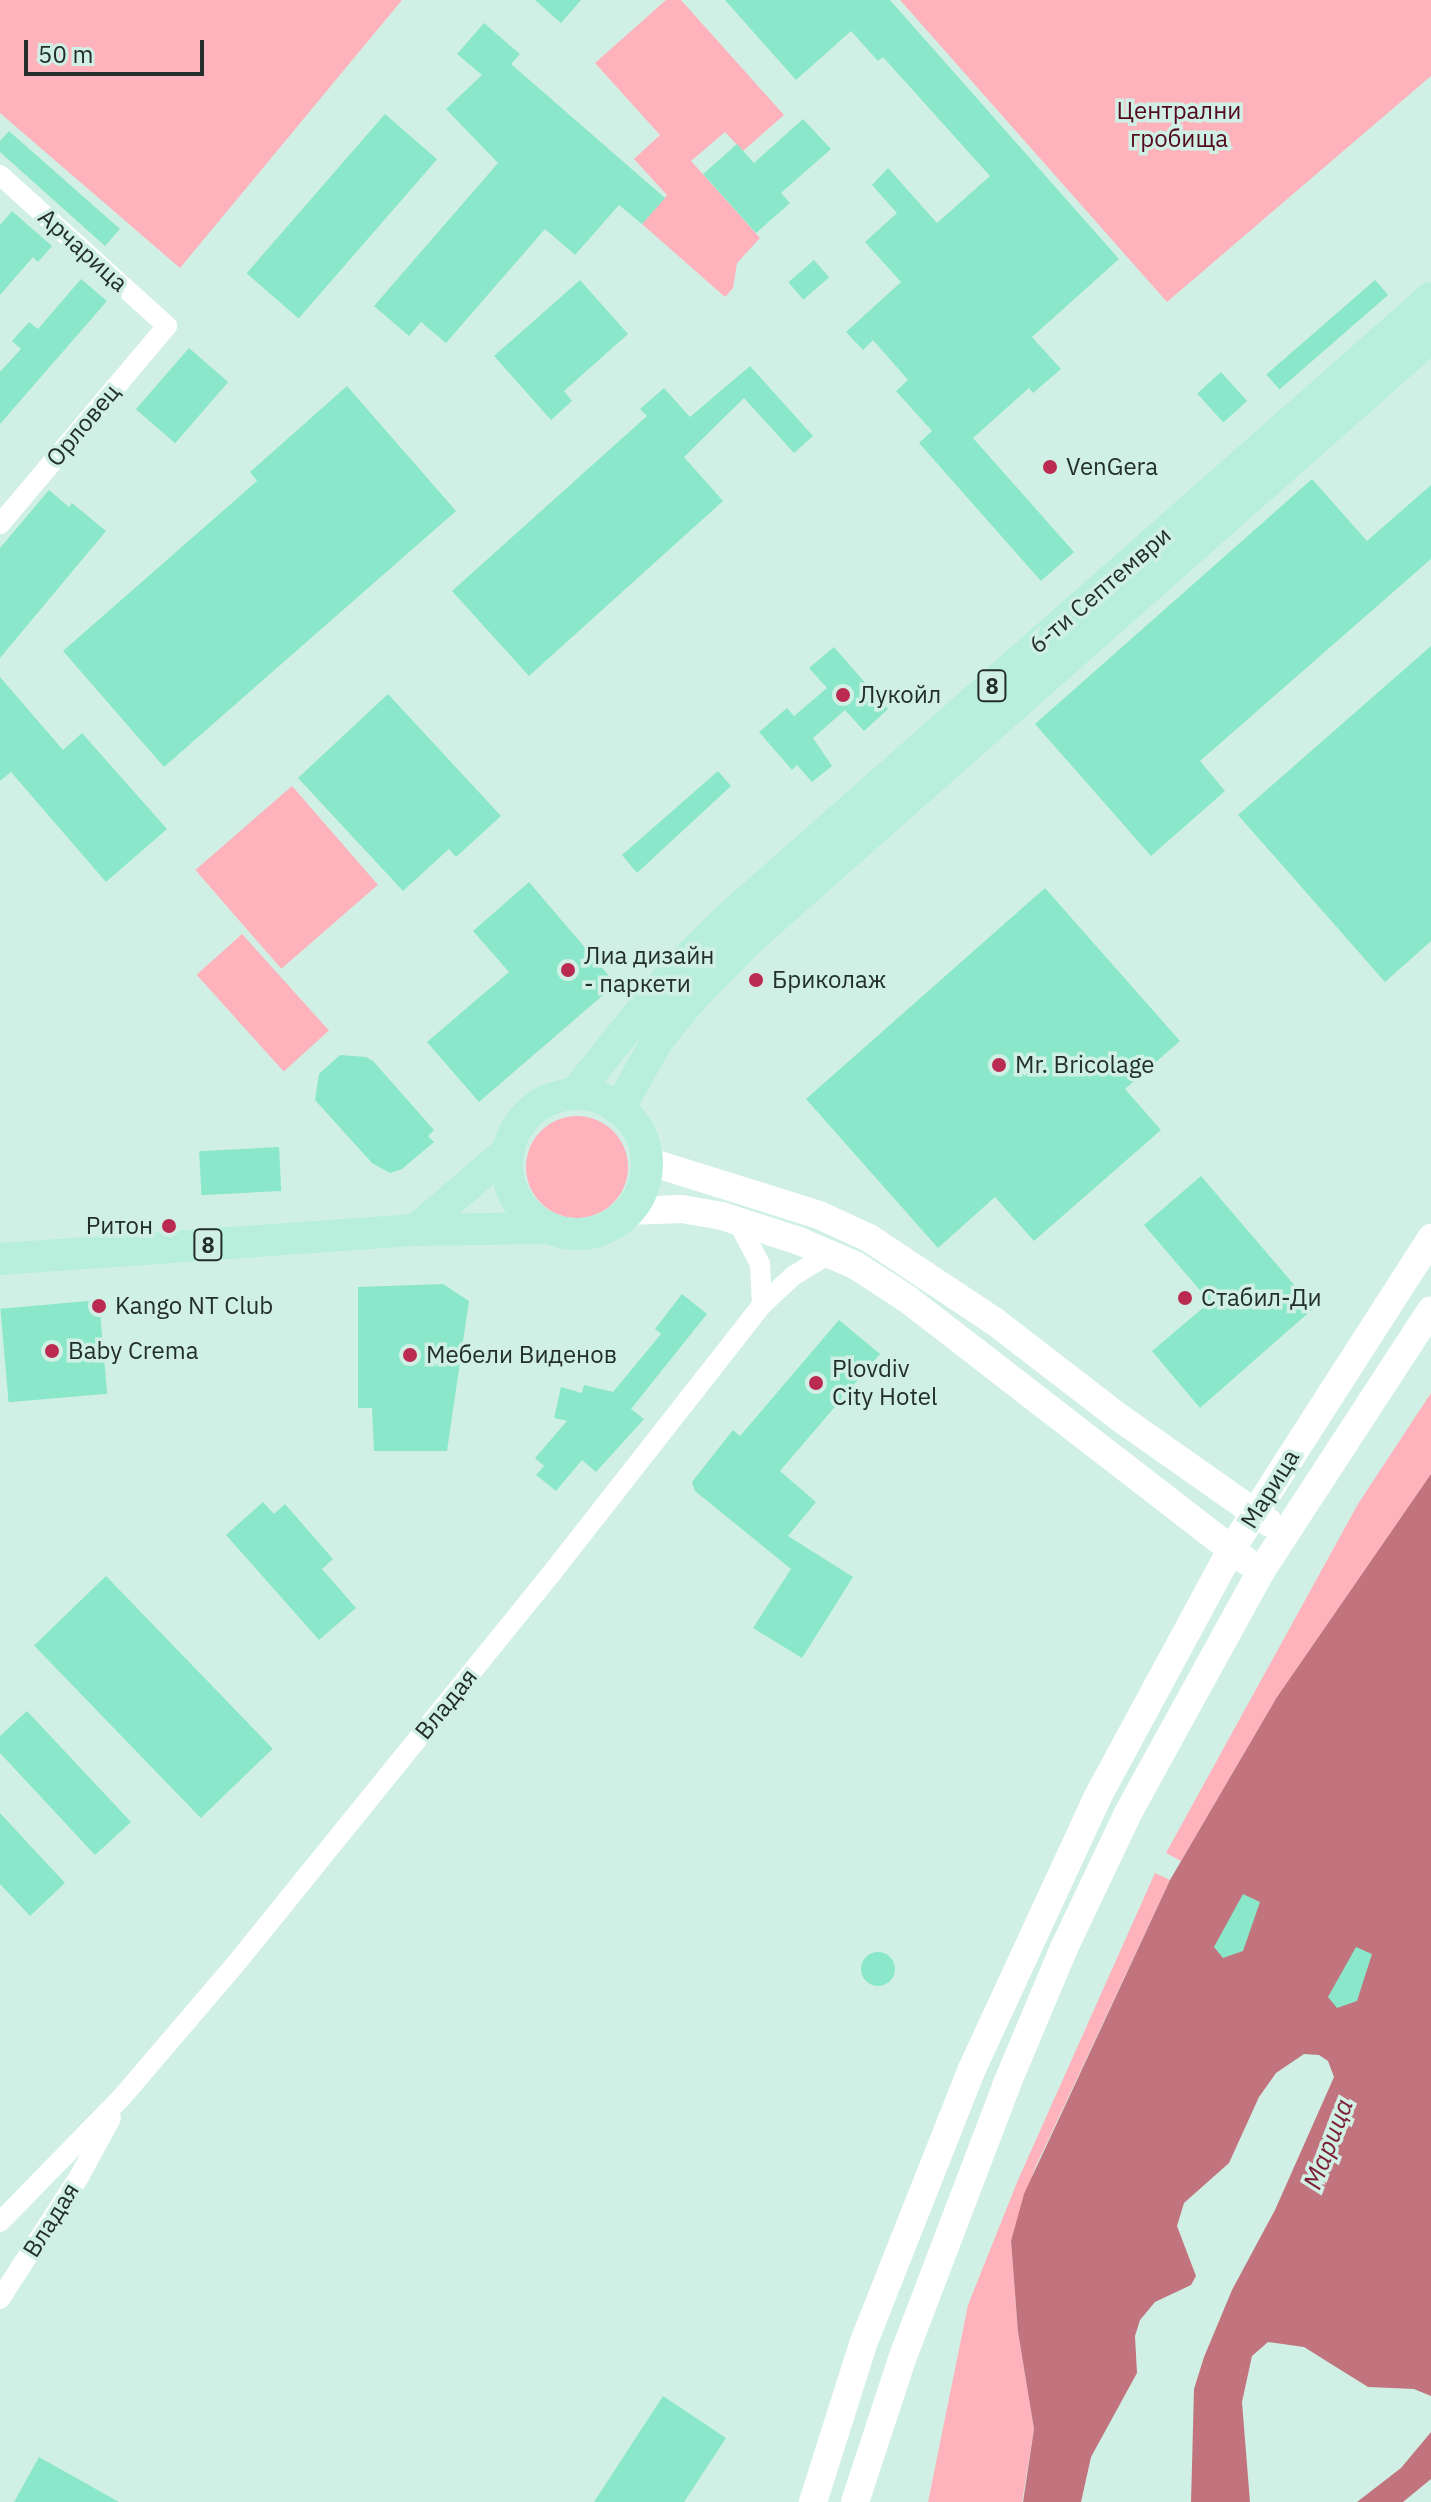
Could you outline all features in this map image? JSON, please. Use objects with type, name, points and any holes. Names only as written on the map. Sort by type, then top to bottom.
[{"type":"main road","name":"6-ти Септември","points":[[574,1094],[670,976],[726,920],[1431,298]]},
{"type":"main road","name":"6-ти Септември","points":[[619,1109],[657,1041],[692,998],[751,938],[1431,337]]},
{"type":"main road","points":[[549,1228],[535,1220],[515,1197],[507,1167],[508,1151],[513,1136],[531,1111],[559,1097],[574,1094],[598,1098],[619,1109],[639,1131],[647,1161],[642,1188],[628,1211]]},
{"type":"main road","points":[[416,1230],[508,1151]]},
{"type":"main road","name":"8","points":[[0,1259],[416,1230],[549,1228],[563,1232],[591,1232],[605,1228],[628,1211]]},
{"type":"street","name":"Арчарица","points":[[0,175],[167,326]]},
{"type":"street","name":"Орловец","points":[[0,524],[167,326]]},
{"type":"street","points":[[647,1161],[819,1215],[869,1238],[994,1321],[1120,1418],[1285,1535]]},
{"type":"street","points":[[628,1211],[682,1209],[738,1222],[855,1265],[906,1298],[1261,1571]]},
{"type":"street","points":[[738,1222],[760,1264],[762,1305]]},
{"type":"street","name":"Марица","points":[[813,2502],[863,2344],[1001,2003],[1097,1798],[1231,1550],[1431,1238]]},
{"type":"street","name":"Владая","points":[[0,2222],[122,2097],[234,1966],[551,1574],[762,1305],[793,1276],[829,1254]]},
{"type":"street","name":"Марица","points":[[855,2502],[902,2359],[1006,2086],[1064,1948],[1128,1813],[1261,1571],[1431,1310]]},
{"type":"street","name":"Владая","points":[[0,2299],[79,2177],[122,2097]]},
{"type":"green space","points":[[0,0],[402,0],[180,268],[0,113]]},
{"type":"green space","points":[[666,0],[681,0],[784,115],[743,151],[725,132],[691,161],[760,238],[737,263],[733,288],[725,297],[642,224],[667,195],[634,159],[660,135],[595,63]]},
{"type":"green space","name":"Централни гробища","points":[[900,0],[1431,0],[1431,76],[1167,302]]},
{"type":"green space","points":[[292,786],[378,885],[281,969],[195,870]]},
{"type":"green space","points":[[242,934],[329,1031],[284,1071],[197,975]]},
{"type":"green space","points":[[577,1116],[596,1120],[613,1131],[624,1148],[628,1167],[624,1186],[613,1203],[596,1214],[577,1218],[558,1214],[541,1203],[530,1186],[526,1167],[530,1148],[541,1131],[558,1120]]},
{"type":"green space","points":[[1431,1393],[1431,1474],[1277,1697],[1181,1861],[1166,1853],[1358,1504]]},
{"type":"green space","points":[[1155,1873],[1170,1880],[1035,2168],[1011,2241],[1018,2332],[1034,2429],[1022,2502],[928,2502],[968,2305],[1018,2180]]},
{"type":"water","points":[[1431,1474],[1431,2396],[1414,2389],[1368,2387],[1304,2347],[1268,2342],[1252,2356],[1242,2402],[1250,2502],[1191,2502],[1194,2389],[1204,2357],[1232,2290],[1275,2210],[1334,2077],[1328,2061],[1319,2055],[1304,2054],[1276,2073],[1259,2097],[1229,2163],[1184,2203],[1177,2226],[1196,2276],[1191,2285],[1155,2302],[1140,2320],[1135,2336],[1137,2373],[1091,2457],[1081,2502],[1023,2502],[1034,2429],[1018,2332],[1011,2241],[1024,2194],[1170,1880],[1277,1697]]},
{"type":"water","points":[[1431,2432],[1431,2479],[1403,2502],[1357,2502],[1401,2468]]},
{"type":"building","points":[[535,0],[581,0],[561,23]]},
{"type":"building","points":[[725,0],[890,0],[1119,259],[1032,337],[1061,369],[1033,393],[1029,388],[973,438],[1074,552],[1041,581],[919,443],[932,431],[896,391],[908,380],[873,340],[863,350],[846,332],[901,282],[865,242],[897,213],[872,185],[888,168],[937,223],[990,176],[883,57],[878,61],[851,31],[796,80]]},
{"type":"building","points":[[484,23],[520,54],[511,64],[665,198],[642,224],[619,205],[575,255],[545,229],[446,343],[421,322],[409,336],[374,306],[498,163],[446,109],[482,75],[457,54]]},
{"type":"building","points":[[385,114],[437,159],[299,319],[247,273]]},
{"type":"building","points":[[803,119],[831,149],[781,193],[790,203],[756,233],[703,174],[737,144],[754,163]]},
{"type":"building","points":[[9,131],[120,229],[105,246],[0,152],[0,141]]},
{"type":"building","points":[[12,211],[52,246],[38,262],[33,257],[0,295],[0,225]]},
{"type":"building","points":[[814,260],[829,277],[803,300],[788,282]]},
{"type":"building","points":[[81,279],[107,301],[0,424],[0,372],[21,349],[12,341],[29,322],[38,329]]},
{"type":"building","points":[[580,280],[628,334],[564,391],[572,401],[551,420],[494,356]]},
{"type":"building","points":[[1375,280],[1388,295],[1279,390],[1266,374]]},
{"type":"building","points":[[189,348],[228,382],[175,443],[136,409]]},
{"type":"building","points":[[750,366],[813,436],[794,453],[744,398],[684,457],[723,501],[529,676],[452,591],[647,416],[640,409],[664,388],[690,417]]},
{"type":"building","points":[[1221,372],[1247,401],[1223,422],[1197,393]]},
{"type":"building","points":[[347,386],[456,511],[164,767],[63,651],[257,481],[250,472]]},
{"type":"building","points":[[1312,479],[1367,541],[1431,485],[1431,559],[1200,761],[1225,791],[1151,856],[1035,724]]},
{"type":"building","points":[[49,490],[69,507],[72,503],[106,531],[0,658],[0,548]]},
{"type":"building","points":[[1431,646],[1431,941],[1385,982],[1238,815]]},
{"type":"building","points":[[834,647],[888,709],[864,731],[845,710],[813,738],[832,766],[812,782],[797,765],[792,770],[759,732],[787,708],[794,716],[827,688],[809,668]]},
{"type":"building","points":[[0,677],[63,750],[82,733],[167,829],[106,882],[11,772],[0,781]]},
{"type":"building","points":[[388,694],[501,816],[456,857],[449,849],[403,891],[298,778]]},
{"type":"building","points":[[718,771],[731,786],[637,873],[622,855]]},
{"type":"building","points":[[529,882],[616,984],[479,1102],[427,1042],[509,972],[473,931]]},
{"type":"building","name":"Mr. Bricolage","points":[[1045,888],[1180,1041],[1125,1089],[1161,1130],[1034,1241],[995,1197],[938,1248],[806,1099]]},
{"type":"building","points":[[340,1055],[366,1057],[373,1061],[434,1130],[428,1136],[434,1142],[402,1169],[390,1173],[372,1163],[315,1100],[319,1074]]},
{"type":"building","points":[[279,1147],[281,1191],[201,1195],[199,1151]]},
{"type":"building","points":[[1201,1176],[1314,1308],[1200,1408],[1152,1351],[1210,1302],[1144,1225]]},
{"type":"building","name":"Мебели Виденов","points":[[443,1284],[469,1301],[447,1451],[374,1451],[372,1408],[358,1408],[358,1287]]},
{"type":"building","points":[[682,1294],[707,1314],[631,1409],[644,1419],[596,1472],[582,1460],[556,1491],[536,1475],[544,1466],[535,1458],[567,1421],[554,1418],[561,1387],[582,1393],[584,1385],[613,1392],[661,1334],[655,1329]]},
{"type":"building","name":"Baby Crema","points":[[99,1300],[107,1394],[9,1402],[0,1309]]},
{"type":"building","points":[[839,1320],[880,1354],[780,1471],[816,1502],[788,1536],[853,1577],[802,1658],[753,1628],[791,1569],[695,1491],[692,1482],[733,1430],[740,1436]]},
{"type":"building","points":[[263,1502],[274,1514],[285,1504],[333,1559],[322,1569],[356,1608],[319,1640],[226,1535]]},
{"type":"building","points":[[106,1576],[273,1749],[201,1818],[34,1645]]},
{"type":"building","points":[[27,1711],[131,1822],[95,1855],[0,1753],[0,1736]]},
{"type":"building","points":[[0,1813],[65,1883],[30,1916],[0,1884]]},
{"type":"building","points":[[1243,1894],[1260,1902],[1243,1951],[1223,1958],[1214,1947]]},
{"type":"building","points":[[1356,1947],[1372,1954],[1357,2001],[1337,2008],[1328,1997]]},
{"type":"building","points":[[878,1952],[890,1957],[895,1969],[890,1981],[878,1986],[866,1981],[861,1969],[866,1957]]},
{"type":"building","points":[[663,2396],[726,2438],[684,2502],[594,2502]]},
{"type":"building","points":[[39,2457],[119,2502],[14,2502]]},
{"type":"place","name":"VenGera","points":[[1050,467]]},
{"type":"place","name":"Лукойл","points":[[843,695]]},
{"type":"place","name":"Лиа дизайн - паркети","points":[[568,970]]},
{"type":"place","name":"Бриколаж","points":[[756,980]]},
{"type":"place","name":"Mr. Bricolage","points":[[999,1065]]},
{"type":"place","name":"Ритон","points":[[169,1226]]},
{"type":"place","name":"Стабил-Ди","points":[[1185,1298]]},
{"type":"place","name":"Kango NT Club","points":[[99,1306]]},
{"type":"place","name":"Baby Crema","points":[[52,1351]]},
{"type":"place","name":"Мебели Виденов","points":[[410,1355]]},
{"type":"place","name":"Plovdiv City Hotel","points":[[816,1383]]}]
